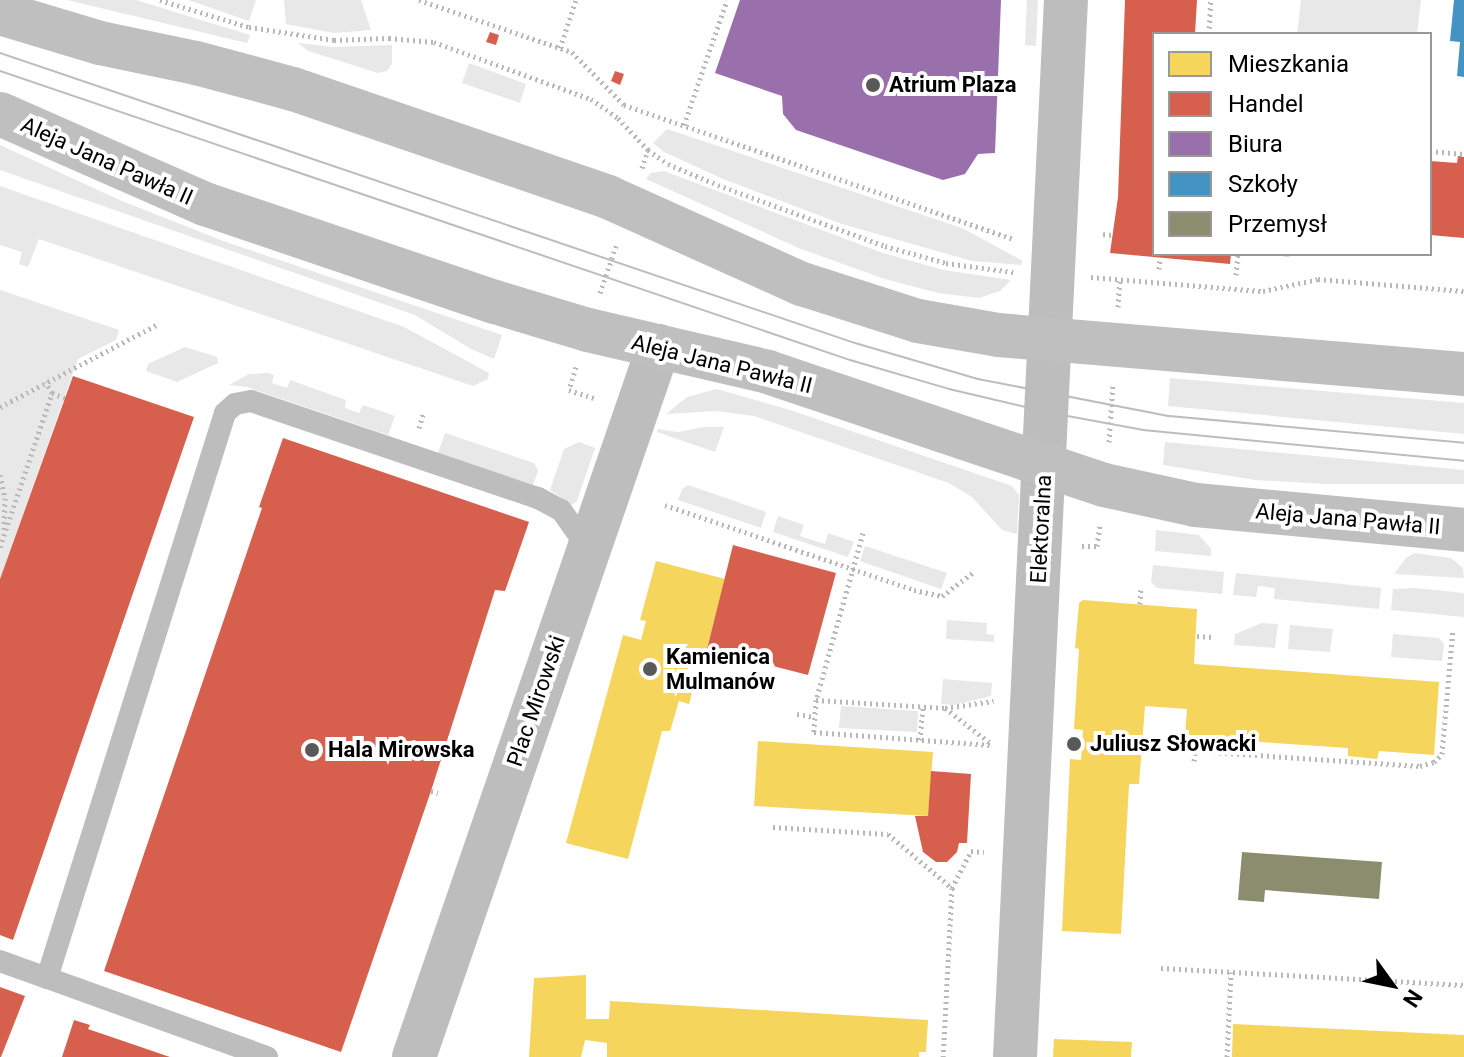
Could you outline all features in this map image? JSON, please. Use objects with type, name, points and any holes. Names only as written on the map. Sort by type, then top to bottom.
[{"type":"main road","points":[[0,13],[100,43],[196,63],[293,89],[608,197],[802,284],[879,310],[972,331],[1464,374]]},
{"type":"main road","name":"Aleja Jana Pawła II","points":[[0,114],[205,204],[532,314],[789,378],[1136,494],[1196,505],[1464,530]]},
{"type":"street","name":"Elektoralna","points":[[1015,1057],[1066,0]]},
{"type":"street","name":"Plac Mirowski","points":[[414,1057],[659,346]]},
{"type":"lane","points":[[47,978],[229,408],[251,401],[538,498],[561,510],[588,548]]},
{"type":"lane","points":[[0,961],[267,1057]]},
{"type":"path","points":[[160,0],[249,27],[334,40],[389,38],[434,42],[591,99],[618,118],[648,150],[668,164],[718,185],[885,246],[958,265],[1019,272]]},
{"type":"path","points":[[419,0],[572,52],[624,105],[1017,239]]},
{"type":"path","points":[[560,48],[576,0]]},
{"type":"path","points":[[684,125],[727,0]]},
{"type":"path","points":[[1209,32],[1211,0]]},
{"type":"path","points":[[1432,151],[1464,154]]},
{"type":"path","points":[[1103,234],[1111,235]]},
{"type":"path","points":[[603,285],[614,251]]},
{"type":"path","points":[[1236,275],[1238,256]]},
{"type":"path","points":[[1159,269],[1160,260]]},
{"type":"path","points":[[1084,277],[1263,291],[1318,279],[1464,291]]},
{"type":"path","points":[[1118,317],[1120,280]]},
{"type":"path","points":[[0,407],[158,324]]},
{"type":"path","points":[[577,366],[569,390],[598,399]]},
{"type":"path","points":[[46,382],[52,393],[65,398]]},
{"type":"path","points":[[0,547],[52,393]]},
{"type":"path","points":[[1109,433],[1112,398]]},
{"type":"path","points":[[0,475],[5,498],[4,534]]},
{"type":"path","points":[[665,505],[851,569],[942,596],[975,571]]},
{"type":"path","points":[[1070,545],[1097,546],[1099,526]]},
{"type":"path","points":[[863,533],[816,700],[814,732],[1000,746],[989,742],[945,708]]},
{"type":"path","points":[[1140,604],[1141,587]]},
{"type":"path","points":[[1194,761],[1195,751],[1420,766],[1434,762],[1442,754],[1453,628]]},
{"type":"path","points":[[1197,636],[1215,637]]},
{"type":"path","points":[[816,700],[945,708],[1002,700]]},
{"type":"path","points":[[920,740],[923,707]]},
{"type":"path","points":[[797,714],[814,717]]},
{"type":"path","points":[[773,827],[888,834],[952,888]]},
{"type":"path","points":[[943,1057],[952,888],[971,851]]},
{"type":"path","points":[[1161,968],[1464,985]]},
{"type":"path","points":[[1227,1057],[1231,972]]},
{"type":"shaded area","points":[[67,0],[136,0],[250,35],[247,43]]},
{"type":"shaded area","points":[[188,0],[256,0],[249,21]]},
{"type":"shaded area","points":[[284,0],[361,0],[371,30],[334,33],[286,24]]},
{"type":"shaded area","points":[[1027,0],[1038,0],[1036,46],[1025,45]]},
{"type":"shaded area","points":[[1301,0],[1421,0],[1417,32],[1297,32]]},
{"type":"shaded area","points":[[298,43],[333,47],[392,45],[392,64],[387,71],[378,73],[308,51]]},
{"type":"shaded area","points":[[469,63],[526,84],[520,103],[462,83]]},
{"type":"shaded area","points":[[667,129],[962,228],[1023,261],[1021,265],[972,261],[842,224],[723,179],[664,152],[653,143]]},
{"type":"shaded area","points":[[0,145],[122,201],[226,242],[502,335],[494,359],[471,349],[415,315],[0,170]]},
{"type":"shaded area","points":[[664,171],[883,253],[944,270],[1011,280],[1000,291],[979,298],[938,293],[885,279],[801,249],[646,179],[651,173]]},
{"type":"shaded area","points":[[0,186],[404,327],[489,373],[488,379],[473,386],[39,239],[28,267],[19,264],[22,252],[0,245]]},
{"type":"shaded area","points":[[0,290],[119,330],[116,340],[78,359],[0,579]]},
{"type":"shaded area","points":[[185,347],[217,357],[218,363],[177,382],[146,371],[148,364]]},
{"type":"shaded area","points":[[249,374],[274,375],[272,383],[287,388],[290,380],[346,400],[345,408],[359,413],[363,405],[395,416],[388,435],[247,387],[229,385]]},
{"type":"shaded area","points":[[1170,378],[1464,403],[1464,434],[1168,406]]},
{"type":"shaded area","points":[[717,389],[790,410],[1012,486],[1019,495],[1017,534],[1002,530],[972,497],[949,483],[754,416],[717,411],[666,414],[687,397]]},
{"type":"shaded area","points":[[724,427],[715,452],[657,432],[658,429],[678,432]]},
{"type":"shaded area","points":[[445,433],[534,463],[538,471],[533,485],[438,453]]},
{"type":"shaded area","points":[[579,442],[595,448],[577,501],[572,505],[550,490],[564,449]]},
{"type":"shaded area","points":[[1165,442],[1464,470],[1464,484],[1324,484],[1255,480],[1163,465]]},
{"type":"shaded area","points":[[688,485],[766,512],[761,528],[678,500],[682,489]]},
{"type":"shaded area","points":[[778,516],[804,525],[800,536],[825,544],[828,533],[854,542],[848,557],[773,532]]},
{"type":"shaded area","points":[[1156,530],[1199,535],[1211,549],[1211,556],[1155,551]]},
{"type":"shaded area","points":[[865,546],[947,573],[941,589],[860,561]]},
{"type":"shaded area","points":[[1414,553],[1451,558],[1463,568],[1464,578],[1394,574]]},
{"type":"shaded area","points":[[1153,565],[1224,572],[1222,594],[1157,588],[1151,582]]},
{"type":"shaded area","points":[[1236,573],[1381,588],[1379,609],[1274,599],[1275,588],[1258,586],[1256,597],[1233,595]]},
{"type":"shaded area","points":[[1393,589],[1464,593],[1464,617],[1391,610]]},
{"type":"shaded area","points":[[947,620],[987,623],[986,634],[994,635],[994,642],[946,639]]},
{"type":"shaded area","points":[[1262,623],[1278,624],[1275,648],[1234,645],[1235,634]]},
{"type":"shaded area","points":[[1290,625],[1333,629],[1330,652],[1288,649]]},
{"type":"shaded area","points":[[1393,634],[1439,638],[1444,644],[1442,661],[1391,657]]},
{"type":"shaded area","points":[[943,679],[992,683],[991,696],[953,705],[941,704]]},
{"type":"shaded area","points":[[841,706],[918,711],[917,732],[839,728]]},
{"type":"building: Mieszkania","points":[[656,561],[725,579],[705,656],[692,653],[683,686],[693,689],[689,704],[679,701],[670,731],[662,731],[628,859],[566,843],[623,635],[641,640],[646,621],[640,620]]},
{"type":"building: Mieszkania","points":[[1083,600],[1197,609],[1194,664],[1439,682],[1434,755],[1379,751],[1377,759],[1348,756],[1348,748],[1185,737],[1187,709],[1145,706],[1139,784],[1129,784],[1121,934],[1062,931],[1070,759],[1081,760],[1083,730],[1074,729],[1079,649],[1075,648],[1079,603]]},
{"type":"building: Mieszkania","points":[[758,741],[933,752],[928,816],[754,806]]},
{"type":"building: Mieszkania","points":[[586,975],[586,1019],[609,1019],[610,1001],[928,1020],[926,1052],[919,1052],[919,1057],[607,1057],[607,1043],[585,1040],[581,1057],[529,1057],[534,978]]},
{"type":"building: Mieszkania","points":[[1233,1024],[1464,1035],[1464,1057],[1232,1057]]},
{"type":"building: Mieszkania","points":[[1054,1039],[1132,1042],[1131,1057],[1053,1057]]},
{"type":"building: Handel","points":[[1125,0],[1197,0],[1195,32],[1152,32],[1152,256],[1231,256],[1230,264],[1110,253],[1118,197]]},
{"type":"building: Handel","points":[[490,32],[499,35],[496,45],[486,42]]},
{"type":"building: Handel","points":[[615,71],[624,74],[620,85],[611,81]]},
{"type":"building: Handel","points":[[1458,156],[1464,157],[1464,238],[1432,235],[1432,161],[1457,163]]},
{"type":"building: Handel","points":[[73,376],[194,417],[13,940],[0,935],[0,579]]},
{"type":"building: Handel","name":"Hala Mirowska","points":[[283,438],[529,522],[505,591],[495,590],[431,791],[341,1052],[104,971]]},
{"type":"building: Handel","points":[[733,545],[836,573],[808,675],[707,649]]},
{"type":"building: Handel","points":[[931,771],[971,774],[967,843],[959,843],[957,852],[947,862],[936,862],[923,852],[915,816],[928,816]]},
{"type":"building: Handel","points":[[0,987],[25,996],[1,1057],[0,1057]]},
{"type":"building: Handel","points":[[74,1020],[90,1025],[88,1029],[170,1057],[62,1057]]},
{"type":"building: Biura","name":"Atrium Plaza","points":[[740,0],[1001,0],[995,153],[978,154],[965,174],[943,180],[796,130],[783,114],[782,96],[715,73]]},
{"type":"building: Szkoły","points":[[1454,0],[1464,0],[1464,77],[1457,76],[1460,42],[1450,41]]},
{"type":"building: Przemysł","points":[[1242,852],[1382,862],[1379,899],[1265,890],[1264,902],[1238,900]]},
{"type":"tram line","points":[[0,53],[855,343],[978,379],[1169,416],[1464,443]]},
{"type":"tram line","points":[[0,71],[850,360],[949,389],[1046,412],[1143,430],[1464,461]]},
{"type":"place","name":"Atrium Plaza","points":[[873,85]]},
{"type":"place","name":"Kamienica Mulmanów","points":[[650,669]]},
{"type":"place","name":"Juliusz Słowacki","points":[[1074,744]]},
{"type":"place","name":"Hala Mirowska","points":[[312,750]]}]
